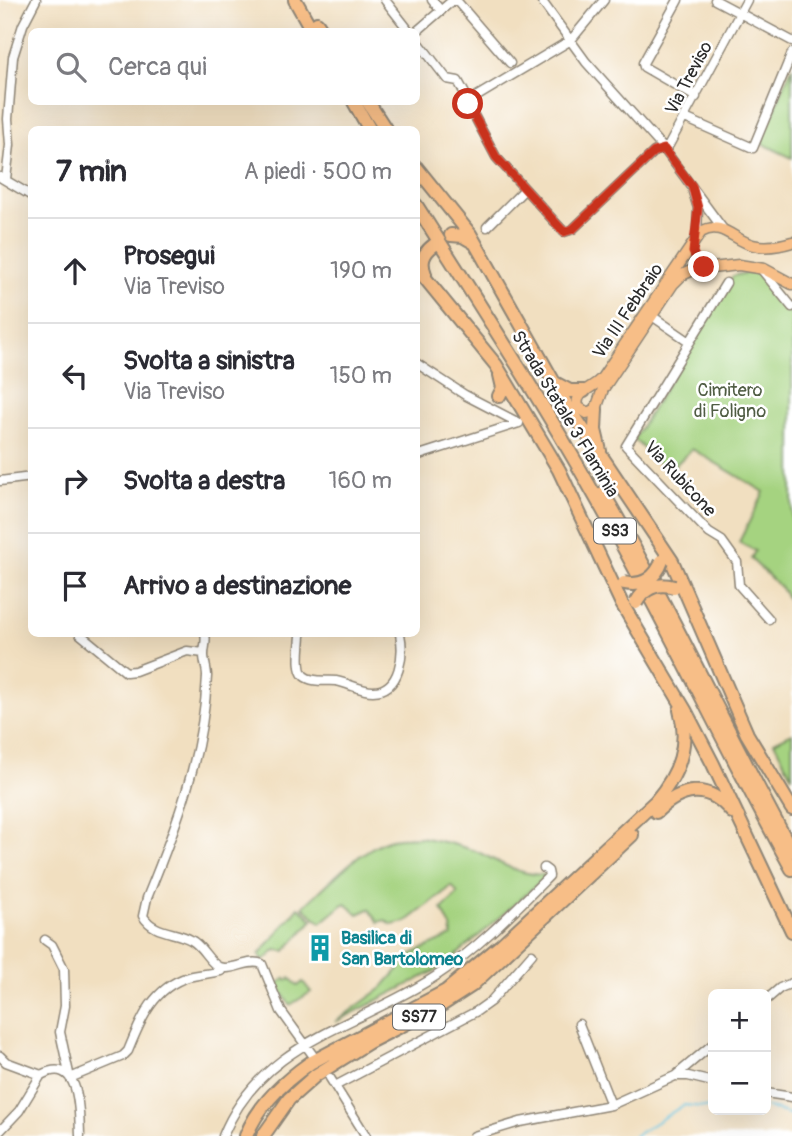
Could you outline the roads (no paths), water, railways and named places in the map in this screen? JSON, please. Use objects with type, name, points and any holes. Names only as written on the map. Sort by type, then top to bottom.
[{"type":"highway","points":[[295,0],[315,28]]},
{"type":"highway","points":[[304,0],[316,28]]},
{"type":"highway","points":[[348,105],[358,126]]},
{"type":"highway","points":[[356,105],[368,126]]},
{"type":"highway","points":[[363,105],[376,126]]},
{"type":"highway","points":[[370,105],[383,126]]},
{"type":"highway","points":[[420,172],[467,229],[552,380],[689,596],[747,734],[792,809]]},
{"type":"highway","name":"Strada Statale 3 Flaminia","points":[[420,198],[560,420],[640,557],[792,851]]},
{"type":"highway","name":"Strada Statale 3 Flaminia","points":[[420,211],[594,493],[739,773],[792,869]]},
{"type":"highway","points":[[451,235],[463,236],[475,243]]},
{"type":"highway","points":[[428,281],[422,262],[425,253],[434,245]]},
{"type":"highway","points":[[420,272],[496,365],[544,443],[582,514],[622,604],[685,710],[718,774],[792,931]]},
{"type":"highway","points":[[496,365],[503,385],[499,396]]},
{"type":"highway","points":[[552,380],[566,390],[584,391]]},
{"type":"highway","points":[[596,410],[596,439],[606,464]]},
{"type":"highway","points":[[519,423],[544,443]]},
{"type":"highway","points":[[610,575],[624,583],[645,582],[656,572],[663,554]]},
{"type":"highway","points":[[638,629],[635,618],[636,603],[650,588],[661,584],[674,587],[689,596]]},
{"type":"highway","name":"SS77","points":[[246,1136],[260,1111],[289,1078],[310,1063],[446,991],[500,946],[656,801],[669,786],[680,765],[684,725],[676,697]]},
{"type":"highway","name":"SS77","points":[[263,1136],[289,1099],[316,1076],[369,1042],[440,1006],[471,986],[668,800],[698,792],[715,795],[739,820]]},
{"type":"highway","points":[[772,889],[783,901],[791,904]]},
{"type":"main road","points":[[708,268],[695,257],[695,239],[710,228],[723,229],[752,245],[770,247],[792,242]]},
{"type":"main road","name":"Via III Febbraio","points":[[584,391],[602,378],[695,239]]},
{"type":"main road","points":[[584,391],[577,399],[579,409],[587,413],[596,410],[603,389],[677,278],[693,270],[739,265],[759,267],[792,284]]},
{"type":"street","points":[[28,194],[3,178],[10,145],[8,119],[13,57],[23,25],[36,0]]},
{"type":"street","points":[[385,0],[407,28]]},
{"type":"street","points":[[432,0],[441,11]]},
{"type":"street","points":[[420,29],[455,0],[510,63]]},
{"type":"street","points":[[541,0],[586,62],[664,149],[723,229]]},
{"type":"street","points":[[420,45],[447,79],[458,81],[469,101],[571,40],[604,0]]},
{"type":"street","points":[[678,0],[643,63],[644,67],[696,97]]},
{"type":"street","points":[[715,0],[792,41]]},
{"type":"street","name":"Via Treviso","points":[[469,101],[468,104],[496,157],[564,232],[569,232],[654,152],[669,145],[747,0]]},
{"type":"street","points":[[685,118],[753,148],[792,53]]},
{"type":"street","points":[[692,186],[698,208],[695,239]]},
{"type":"street","points":[[487,227],[525,189]]},
{"type":"street","points":[[759,267],[792,307]]},
{"type":"street","name":"Via Rubicone","points":[[726,283],[626,446],[639,456],[709,533],[722,541],[737,562],[739,585],[769,619]]},
{"type":"street","points":[[652,316],[690,342]]},
{"type":"street","points":[[420,366],[478,402],[519,423]]},
{"type":"street","points":[[478,402],[488,402],[499,396],[499,404],[505,416]]},
{"type":"street","points":[[420,455],[519,423]]},
{"type":"street","points":[[0,481],[28,478]]},
{"type":"street","points":[[84,637],[127,672],[187,651],[204,653]]},
{"type":"street","points":[[206,637],[204,716],[188,789],[147,898],[144,916],[153,927],[191,940],[222,968]]},
{"type":"street","points":[[301,637],[300,668],[305,678],[376,691],[389,685],[400,666],[401,637]]},
{"type":"street","points":[[223,1136],[239,1104],[275,1065],[304,1044],[415,988],[452,965],[549,876],[544,868]]},
{"type":"street","points":[[46,940],[52,945],[65,969],[65,1006],[60,1032],[70,1078],[79,1096],[80,1136]]},
{"type":"street","points":[[335,1086],[477,1011],[491,1001],[531,954]]},
{"type":"street","points":[[70,1078],[123,1056],[128,1051],[149,1006],[173,984],[186,978],[221,971],[222,968],[256,962],[262,964],[281,1012],[312,1054]]},
{"type":"street","points":[[771,996],[792,983]]},
{"type":"street","points":[[579,1024],[611,1105]]},
{"type":"street","points":[[474,1136],[520,1122],[611,1105],[675,1076],[708,1048]]},
{"type":"street","points":[[0,1056],[6,1062],[41,1075]]},
{"type":"street","points":[[0,1132],[19,1111],[41,1075],[57,1072],[65,1073],[70,1078]]},
{"type":"street","points":[[675,1076],[708,1081]]},
{"type":"street","points":[[330,1078],[366,1136]]},
{"type":"street","points":[[771,1094],[792,1097]]},
{"type":"waterway","points":[[634,1136],[684,1105],[708,1107]]},
{"type":"waterway","points":[[771,1109],[792,1115]]},
{"type":"place","name":"Basilica di San Bartolomeo","points":[[320,948]]},
{"type":"park label","name":"Cimitero di Foligno","points":[[730,400]]}]
